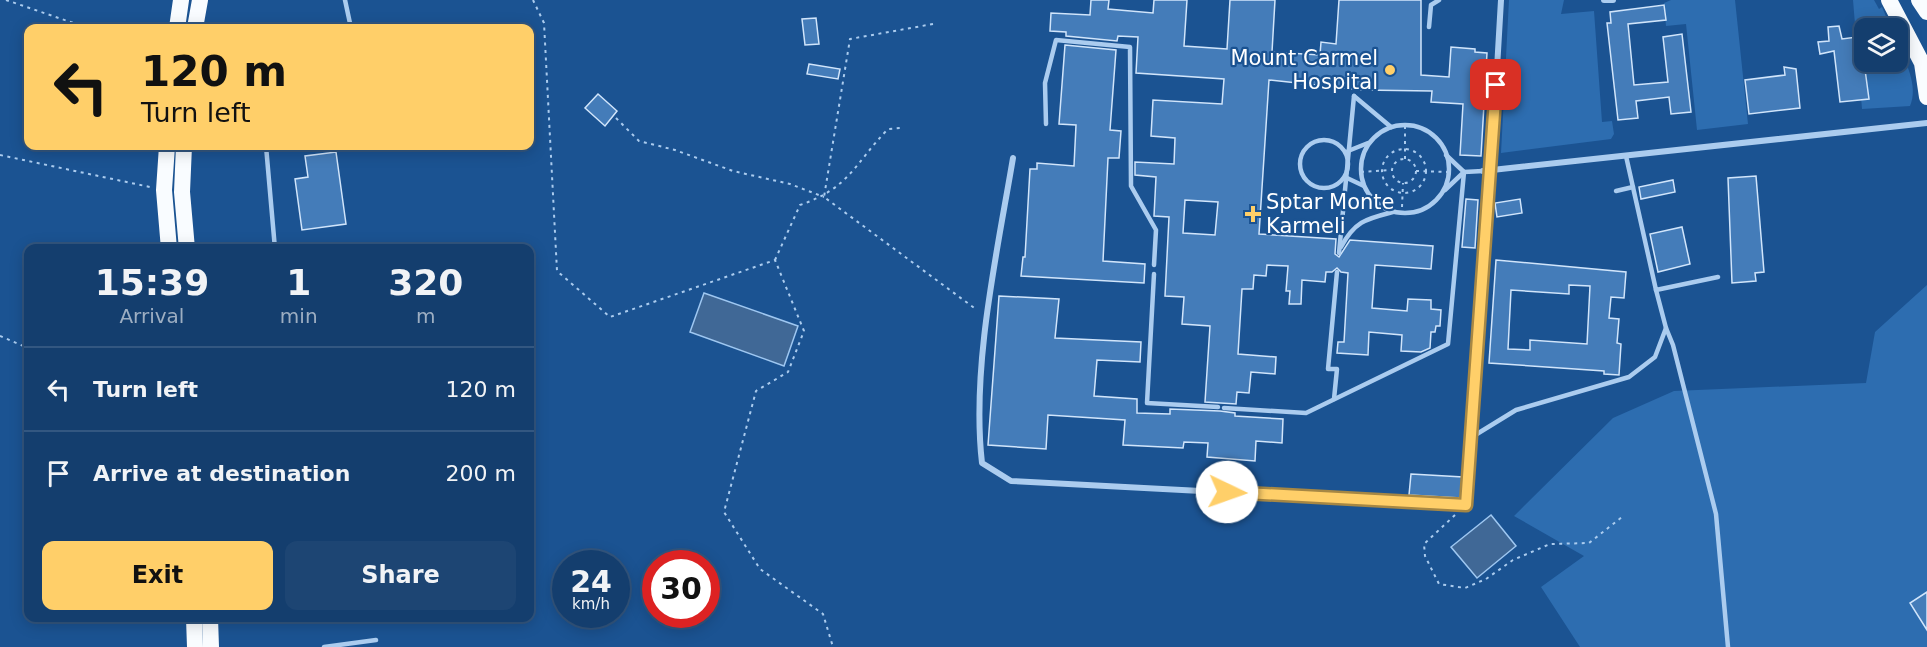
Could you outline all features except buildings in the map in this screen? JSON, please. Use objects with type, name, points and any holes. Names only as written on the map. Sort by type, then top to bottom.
[{"type":"highway","points":[[178,24],[182,0]]},
{"type":"highway","points":[[196,24],[200,0]]},
{"type":"highway","points":[[1889,0],[1922,63],[1927,97]]},
{"type":"highway","points":[[1919,0],[1927,12]]},
{"type":"highway","points":[[167,150],[164,190],[169,244]]},
{"type":"highway","points":[[184,150],[182,192],[187,244]]},
{"type":"highway","points":[[194,622],[195,647]]},
{"type":"highway","points":[[210,622],[211,647]]},
{"type":"street","points":[[1013,158],[987,317],[978,433],[982,463],[1011,481],[1466,505],[1491,171],[1501,0]]},
{"type":"street","points":[[1604,0],[1613,0]]},
{"type":"street","points":[[1483,171],[1927,123]]},
{"type":"lane","points":[[345,0],[350,24]]},
{"type":"lane","points":[[1429,27],[1431,5],[1439,0]]},
{"type":"lane","points":[[1046,124],[1044,83],[1056,40],[1130,47],[1131,186],[1156,230],[1154,265]]},
{"type":"lane","points":[[1391,126],[1354,96],[1339,251],[1351,230],[1365,220],[1393,212]]},
{"type":"lane","points":[[1348,151],[1368,143],[1391,126],[1405,124],[1429,132],[1443,146],[1446,154],[1448,172],[1444,191]]},
{"type":"lane","points":[[1346,178],[1333,186],[1314,186],[1304,178],[1300,161],[1309,145],[1322,140],[1336,142],[1348,151]]},
{"type":"lane","points":[[1368,143],[1362,156],[1360,172],[1364,186],[1370,198],[1384,209],[1401,214],[1418,212],[1433,204],[1464,172],[1483,171]]},
{"type":"lane","points":[[266,150],[275,244]]},
{"type":"lane","points":[[1446,154],[1464,172]]},
{"type":"lane","points":[[1626,156],[1656,291],[1673,345],[1716,514],[1728,647]]},
{"type":"lane","points":[[1154,274],[1147,403],[1306,413],[1448,345],[1464,172]]},
{"type":"lane","points":[[1346,178],[1364,186]]},
{"type":"lane","points":[[1616,191],[1633,187]]},
{"type":"lane","points":[[1334,399],[1337,369],[1328,369],[1337,272]]},
{"type":"lane","points":[[1656,291],[1718,277]]},
{"type":"lane","points":[[1472,437],[1516,410],[1629,377],[1655,357],[1666,328]]},
{"type":"lane","points":[[324,647],[376,640]]},
{"type":"path","points":[[6,0],[76,24]]},
{"type":"path","points":[[534,0],[544,23],[557,271],[610,317],[775,260],[800,205],[824,197],[849,177],[888,129],[900,128]]},
{"type":"path","points":[[824,197],[850,39],[933,24]]},
{"type":"path","points":[[616,118],[639,141],[675,150],[733,171],[790,183],[824,197],[987,317]]},
{"type":"path","points":[[1405,124],[1405,159]]},
{"type":"path","points":[[1406,149],[1420,155],[1426,171],[1419,188],[1403,193],[1386,184],[1382,170],[1388,156],[1406,149]]},
{"type":"path","points":[[0,155],[164,190]]},
{"type":"path","points":[[1405,159],[1412,162],[1416,171],[1412,180],[1403,183],[1394,178],[1392,170],[1398,160],[1405,159]]},
{"type":"path","points":[[1360,172],[1392,170]]},
{"type":"path","points":[[1416,171],[1448,172]]},
{"type":"path","points":[[1401,214],[1403,183]]},
{"type":"path","points":[[775,260],[804,331],[788,372],[756,391],[724,512],[760,569],[823,614],[833,647]]},
{"type":"path","points":[[0,336],[24,346]]},
{"type":"path","points":[[1466,505],[1424,544],[1425,556],[1439,584],[1465,588],[1486,579],[1513,560],[1550,544],[1589,543],[1622,517]]},
{"type":"shaded area","points":[[1509,0],[1564,0],[1561,14],[1594,11],[1602,122],[1612,121],[1614,134],[1611,139],[1501,153]]},
{"type":"shaded area","points":[[1671,0],[1735,0],[1748,124],[1697,130],[1686,24],[1666,26],[1664,3]]},
{"type":"shaded area","points":[[1853,0],[1874,0],[1879,9],[1882,7],[1887,18],[1854,18]]},
{"type":"shaded area","points":[[1908,69],[1913,90],[1910,106],[1862,109],[1859,72],[1908,72]]},
{"type":"shaded area","points":[[1927,285],[1927,647],[1580,647],[1541,587],[1584,556],[1514,516],[1613,418],[1674,391],[1866,383],[1875,332]]},
{"type":"shaded area","points":[[704,293],[798,326],[784,366],[690,332]]},
{"type":"shaded area","points":[[1491,515],[1516,546],[1477,578],[1451,547]]},
{"type":"place","name":"Mount Carmel Hospital","points":[[1390,70]]},
{"type":"place","name":"Sptar Monte Karmeli","points":[[1253,214]]},
{"type":"route","points":[[1227,492],[1466,505],[1496,85]]}]
